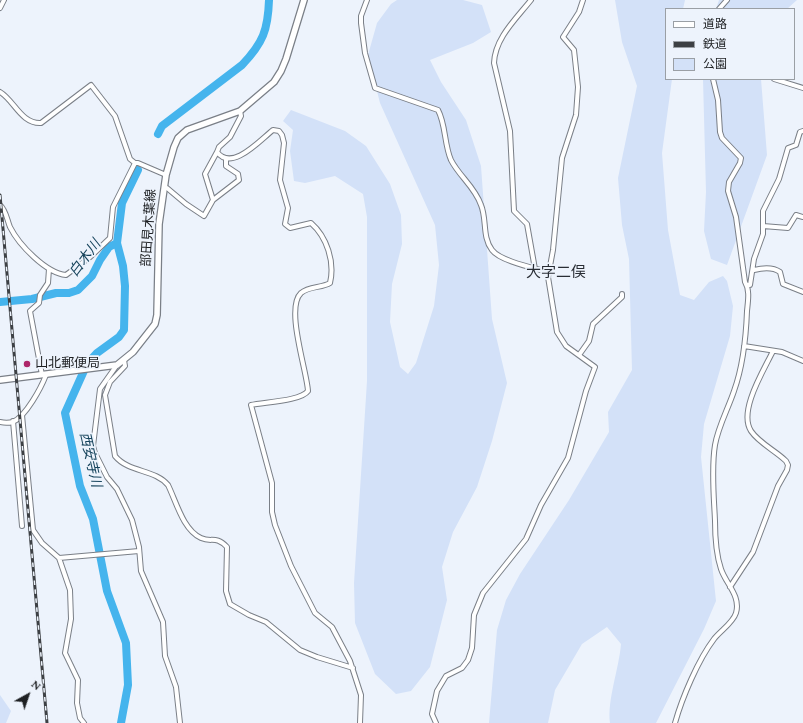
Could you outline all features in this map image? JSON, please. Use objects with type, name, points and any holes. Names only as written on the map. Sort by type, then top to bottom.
[{"type":"main road","name":"部田見木葉線","points":[[0,380],[117,365],[133,352],[154,324],[157,315],[159,224],[166,175],[178,138],[187,130],[240,111],[264,92],[281,71],[304,0]]},
{"type":"street","points":[[0,8],[4,0]]},
{"type":"street","points":[[367,0],[361,16],[361,23],[365,53],[375,88],[438,110],[442,118],[445,141],[452,161],[474,189],[481,205],[485,235],[492,250],[504,258],[534,269],[548,272]]},
{"type":"street","points":[[531,0],[498,43],[494,63],[510,131],[514,211],[527,224],[534,269]]},
{"type":"street","points":[[436,723],[432,714],[437,691],[446,676],[462,668],[468,660],[472,648],[474,615],[483,593],[515,549],[526,539],[542,505],[568,458],[586,391],[595,367],[566,346],[557,332],[548,272],[553,250],[562,158],[576,115],[578,87],[574,50],[563,37],[579,12],[583,0]]},
{"type":"street","points":[[720,8],[727,0]]},
{"type":"street","points":[[675,723],[679,708],[701,659],[714,638],[735,615],[736,601],[721,568],[718,552],[714,520],[714,454],[717,434],[734,390],[744,346],[747,285],[736,217],[728,190],[729,182],[740,158],[722,138],[720,132],[718,100],[713,80]]},
{"type":"street","points":[[777,80],[803,88]]},
{"type":"street","points":[[0,92],[5,94],[20,113],[38,123],[41,123],[91,85],[115,116],[130,159],[135,163],[166,175]]},
{"type":"street","points":[[213,200],[206,174],[219,147],[230,137],[241,116],[240,111]]},
{"type":"street","points":[[217,152],[226,159],[238,157],[273,130],[279,131],[282,135],[284,143],[280,166],[280,180],[288,208],[285,224],[290,228],[311,223],[330,253],[333,272],[330,283],[302,292],[296,301],[295,311],[298,344],[308,391],[305,395],[291,399],[251,405],[260,444],[271,478],[272,512],[275,525],[284,549],[315,613],[332,627],[353,668],[361,695],[360,723]]},
{"type":"street","points":[[747,285],[750,285],[754,270],[754,259],[763,234],[763,211],[779,179],[788,148],[796,145],[800,132],[803,131]]},
{"type":"street","points":[[164,188],[167,188],[186,204],[204,216],[213,200],[238,180],[238,174],[226,166],[226,159]]},
{"type":"street","points":[[0,205],[3,208],[11,228],[18,240],[49,269],[63,275],[69,274],[110,238],[113,207],[135,163]]},
{"type":"street","points":[[763,226],[788,228],[796,215],[803,217]]},
{"type":"street","points":[[754,270],[765,268],[777,270],[780,272],[783,284],[803,292]]},
{"type":"street","points":[[0,422],[13,421],[22,415],[42,384],[44,375],[30,311],[40,301],[40,295],[48,283],[49,269]]},
{"type":"street","points":[[579,355],[589,341],[593,324],[622,297],[622,294]]},
{"type":"street","points":[[744,346],[782,352],[803,361]]},
{"type":"street","points":[[730,587],[753,552],[778,486],[787,470],[786,461],[751,432],[747,418],[749,404],[773,350]]},
{"type":"street","points":[[124,360],[125,366],[110,382],[105,395],[115,456],[127,466],[164,480],[168,485],[189,528],[199,537],[217,539],[227,547],[226,591],[230,604],[249,615],[266,622],[300,650],[353,668]]},
{"type":"street","points":[[117,365],[100,389],[94,446],[95,453],[107,477],[117,490],[132,520],[139,551],[141,571],[163,622],[165,656],[176,687],[180,723]]},
{"type":"street","points":[[22,415],[33,530],[42,543],[59,558],[71,595],[71,619],[65,653],[78,680],[77,703],[80,718],[84,723]]},
{"type":"street","points":[[13,421],[22,526]]},
{"type":"street","points":[[59,558],[139,551]]},
{"type":"green space","points":[[397,0],[463,0],[482,5],[491,32],[473,43],[430,60],[441,82],[466,120],[481,166],[492,319],[507,383],[492,441],[477,487],[453,532],[442,567],[447,600],[430,667],[411,691],[396,694],[375,674],[355,623],[354,583],[367,381],[367,217],[363,194],[335,176],[305,183],[294,181],[290,151],[293,130],[283,121],[291,110],[345,131],[366,146],[390,184],[401,215],[402,244],[392,284],[390,322],[400,367],[408,374],[416,363],[434,306],[439,265],[435,225],[380,103],[368,55],[377,23],[391,4]]},
{"type":"green space","points":[[615,0],[685,0],[683,8],[665,8],[665,80],[672,80],[662,153],[668,230],[680,295],[694,300],[709,282],[723,276],[727,281],[733,306],[730,336],[704,424],[701,457],[716,601],[704,629],[656,723],[610,723],[610,704],[621,644],[607,627],[582,644],[555,690],[548,723],[489,723],[497,630],[506,600],[520,574],[569,500],[609,432],[608,412],[632,370],[629,259],[622,225],[618,178],[637,86],[622,42]]},
{"type":"green space","points":[[719,0],[797,0],[788,8],[716,8]]},
{"type":"green space","points":[[703,80],[761,80],[767,155],[727,265],[711,259],[704,231],[706,192]]},
{"type":"green space","points":[[0,695],[11,711],[6,723],[0,723]]},
{"type":"waterway","name":"白木川","points":[[158,134],[162,126],[242,65],[255,50],[260,43],[266,28],[269,0]]},
{"type":"waterway","name":"白木川","points":[[0,302],[32,299],[56,293],[69,293],[78,290],[92,276],[109,247],[117,243],[122,203],[138,170]]},
{"type":"waterway","name":"西安寺川","points":[[117,243],[123,266],[125,286],[124,330],[119,337],[97,353],[87,364],[65,413],[80,486],[93,519],[107,591],[126,643],[128,685],[121,723]]},
{"type":"railway","points":[[0,195],[47,723]]},
{"type":"place","name":"山北郵便局","points":[[27,364]]},
{"type":"district","name":"大字二俣","points":[[556,274]]}]
